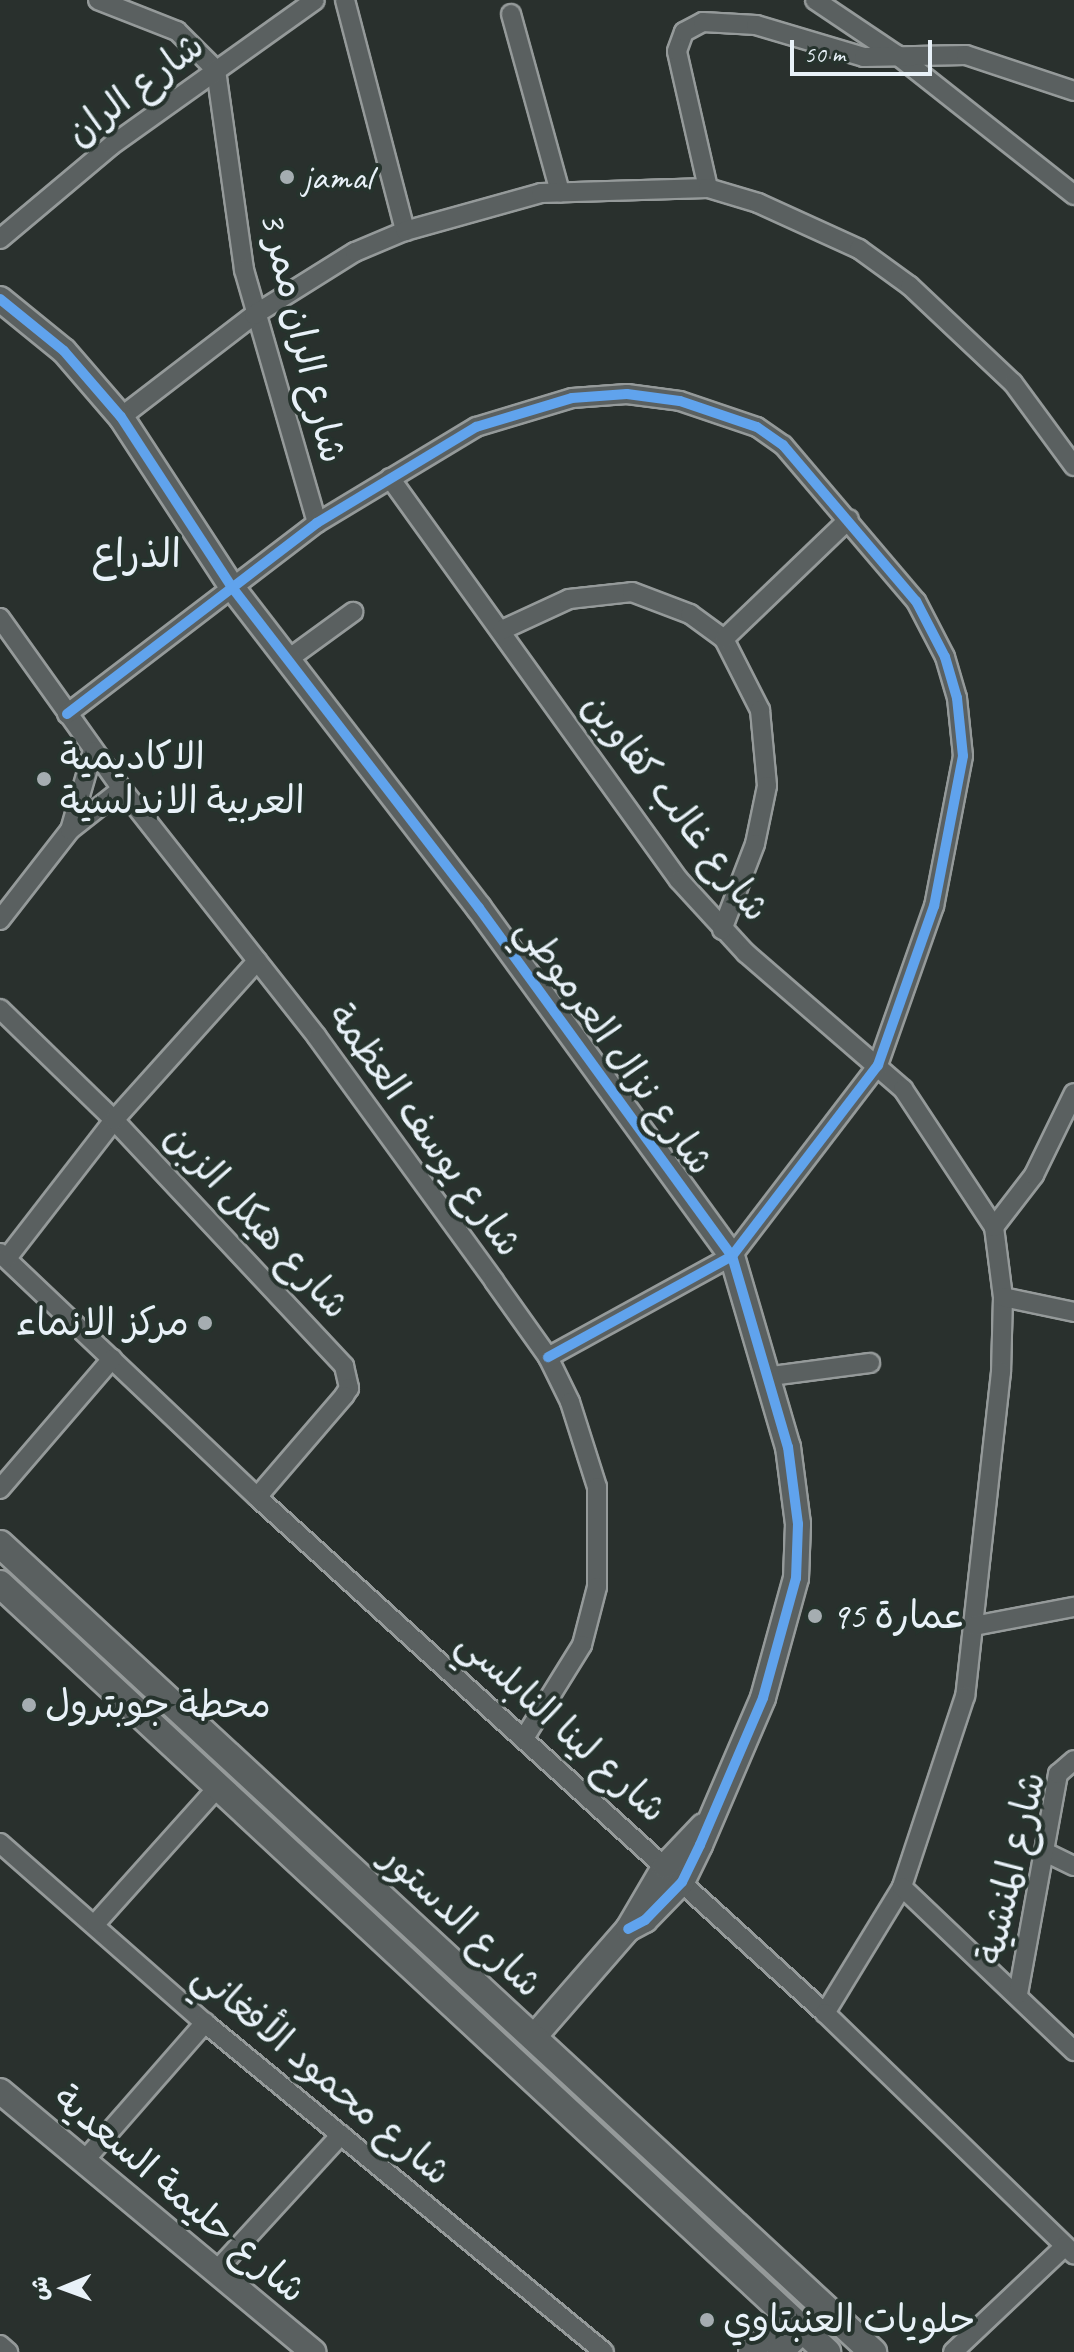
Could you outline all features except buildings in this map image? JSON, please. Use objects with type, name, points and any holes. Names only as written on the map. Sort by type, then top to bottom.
[{"type":"main road","name":"شارع الدستور","points":[[0,1544],[873,2352]]},
{"type":"main road","name":"شارع الدستور","points":[[0,1584],[827,2352]]},
{"type":"street","points":[[98,0],[177,31],[216,70]]},
{"type":"street","name":"شارع الران","points":[[0,239],[112,145],[315,0]]},
{"type":"street","points":[[345,0],[405,231]]},
{"type":"street","points":[[815,0],[897,55],[1074,195]]},
{"type":"street","points":[[511,14],[560,192]]},
{"type":"street","points":[[708,188],[678,64],[679,41],[689,28],[737,22],[846,54],[966,55],[1074,91]]},
{"type":"street","name":"شارع الران ممر 3","points":[[216,70],[239,245],[254,315],[317,523]]},
{"type":"street","points":[[121,417],[254,315],[355,252],[405,231],[493,203],[560,192],[708,188],[758,203],[859,249],[910,286],[1013,383],[1074,466]]},
{"type":"street","name":"شارع نزال العرموطي","points":[[0,299],[64,351],[121,417],[231,586],[479,908],[732,1256],[772,1376],[795,1481],[796,1578],[763,1698],[738,1765],[674,1874],[533,2038]]},
{"type":"street","points":[[67,714],[317,523],[476,427],[518,410],[572,398],[627,394],[691,404],[757,427],[783,445],[916,601],[945,657],[957,698],[963,756],[934,906],[878,1065],[732,1256],[548,1357]]},
{"type":"street","name":"شارع غالب كفاوين","points":[[390,478],[679,880],[722,930],[878,1065],[912,1101],[994,1227]]},
{"type":"street","points":[[724,639],[849,519]]},
{"type":"street","points":[[502,630],[569,599],[632,592],[690,614],[724,639],[760,710],[767,786],[755,844],[722,930]]},
{"type":"street","points":[[287,660],[353,612]]},
{"type":"street","name":"شارع يوسف العظمة","points":[[0,618],[93,751],[257,961],[548,1357],[570,1402],[597,1487],[598,1568],[582,1645],[524,1738]]},
{"type":"street","points":[[70,830],[93,751]]},
{"type":"street","points":[[0,920],[70,830],[122,789]]},
{"type":"street","points":[[3,1256],[114,1120],[257,961]]},
{"type":"street","name":"شارع هيكل الزبن","points":[[0,1009],[114,1120],[344,1366],[349,1388],[344,1396],[257,1497]]},
{"type":"street","points":[[825,2013],[902,1887],[965,1696],[1001,1372],[1003,1297],[994,1227],[1034,1175],[1074,1093]]},
{"type":"street","name":"شارع لينا النابلسي","points":[[3,1256],[257,1497],[825,2013],[1070,2250]]},
{"type":"street","points":[[1003,1297],[1074,1312]]},
{"type":"street","points":[[0,1489],[112,1359]]},
{"type":"street","points":[[772,1376],[870,1363]]},
{"type":"street","points":[[974,1626],[1074,1607]]},
{"type":"street","name":"شارع المنشية","points":[[1018,1994],[1058,1774],[1074,1760]]},
{"type":"street","points":[[96,1923],[219,1786]]},
{"type":"street","name":"شارع محمود الأفغاني","points":[[0,1843],[96,1923],[205,2023],[604,2352]]},
{"type":"street","points":[[1045,1852],[1074,1866]]},
{"type":"street","points":[[902,1887],[1018,1994],[1074,2051]]},
{"type":"street","points":[[84,2161],[205,2023]]},
{"type":"street","name":"شارع حليمة السعدية","points":[[0,2091],[218,2269],[313,2352]]},
{"type":"street","points":[[218,2269],[341,2135]]},
{"type":"street","points":[[953,2352],[1070,2250]]},
{"type":"street","points":[[751,2352],[795,2322]]},
{"type":"street","points":[[780,2352],[795,2322]]},
{"type":"street","points":[[0,2345],[8,2352]]},
{"type":"cycle path","points":[[0,299],[64,351],[121,417],[231,586],[479,908],[732,1256],[788,1447],[798,1524],[796,1578],[763,1698],[700,1845],[682,1882],[645,1920],[628,1929]]},
{"type":"cycle path","points":[[67,714],[317,523],[476,427],[572,398],[627,394],[680,401],[757,427],[783,445],[916,601],[945,657],[957,698],[963,756],[934,906],[878,1065],[732,1256],[548,1357]]},
{"type":"place","name":"jamal","points":[[287,177]]},
{"type":"place","name":"الاكاديمية العربية الاندلسية","points":[[44,779]]},
{"type":"place","name":"مركز الانماء","points":[[205,1323]]},
{"type":"place","name":"عمارة 95","points":[[815,1616]]},
{"type":"place","name":"محطة جوبترول","points":[[29,1705]]},
{"type":"place","name":"حلويات العنبتاوي","points":[[707,2320]]},
{"type":"district","name":"الذراع","points":[[136,554]]}]
